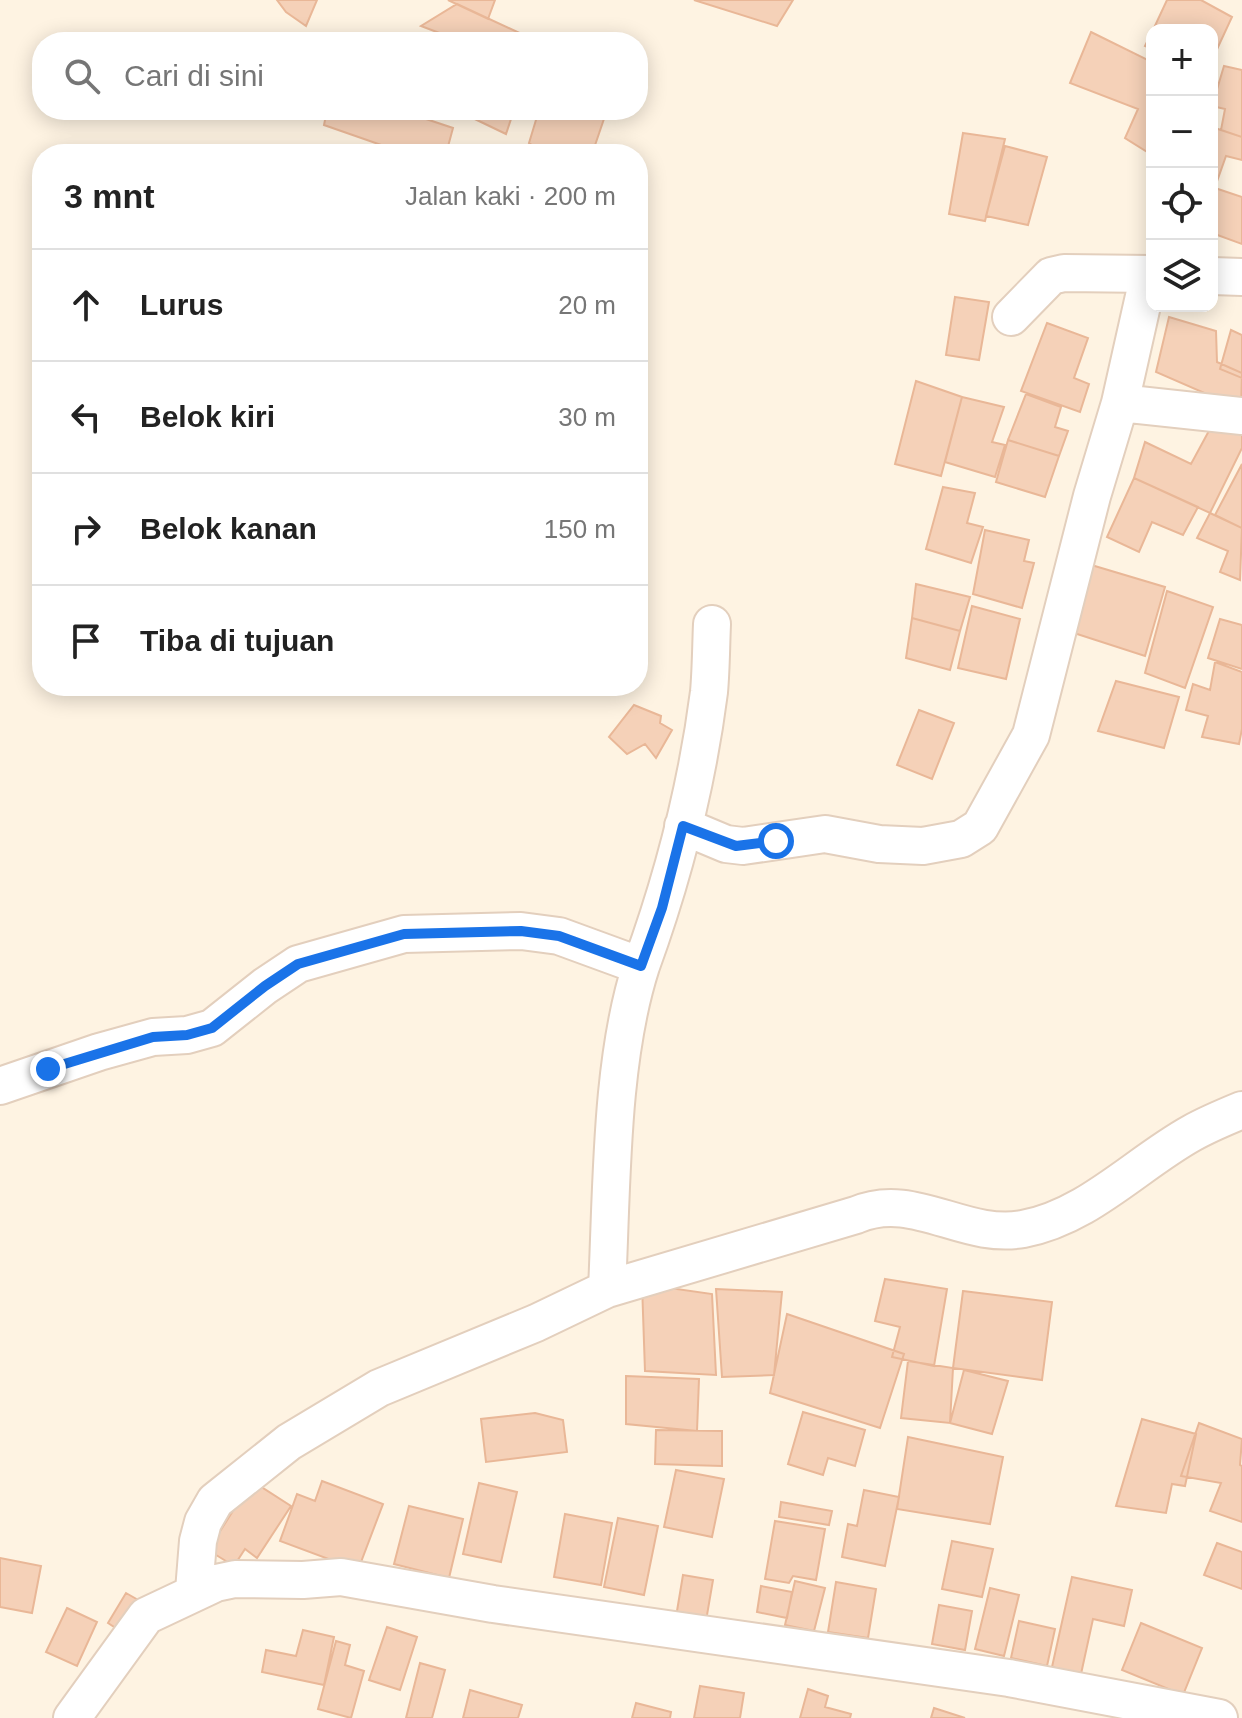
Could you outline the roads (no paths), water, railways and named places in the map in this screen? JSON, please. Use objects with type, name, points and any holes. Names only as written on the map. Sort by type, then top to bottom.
[{"type":"street","points":[[1011,317],[1051,276],[1064,273],[1146,274]]},
{"type":"street","points":[[1218,276],[1242,277]]},
{"type":"street","points":[[683,826],[726,844],[743,846],[825,834],[879,844],[923,846],[961,839],[980,827],[1031,735],[1092,496],[1120,403],[1146,291]]},
{"type":"street","points":[[1120,403],[1242,416]]},
{"type":"street","points":[[607,1289],[623,1052],[630,1001],[662,908],[683,826],[709,690],[712,624]]},
{"type":"street","points":[[0,1086],[153,1037],[187,1035],[212,1028],[298,964],[404,934],[521,931],[559,936],[641,966]]},
{"type":"street","points":[[194,1591],[198,1541],[203,1522],[215,1501],[289,1442],[379,1388],[536,1323],[607,1289],[874,1207],[906,1208],[991,1231],[1042,1225],[1069,1214],[1192,1133],[1242,1110]]},
{"type":"street","points":[[72,1718],[146,1616],[194,1591],[235,1579],[341,1577],[522,1608],[1009,1678],[1219,1718]]}]
